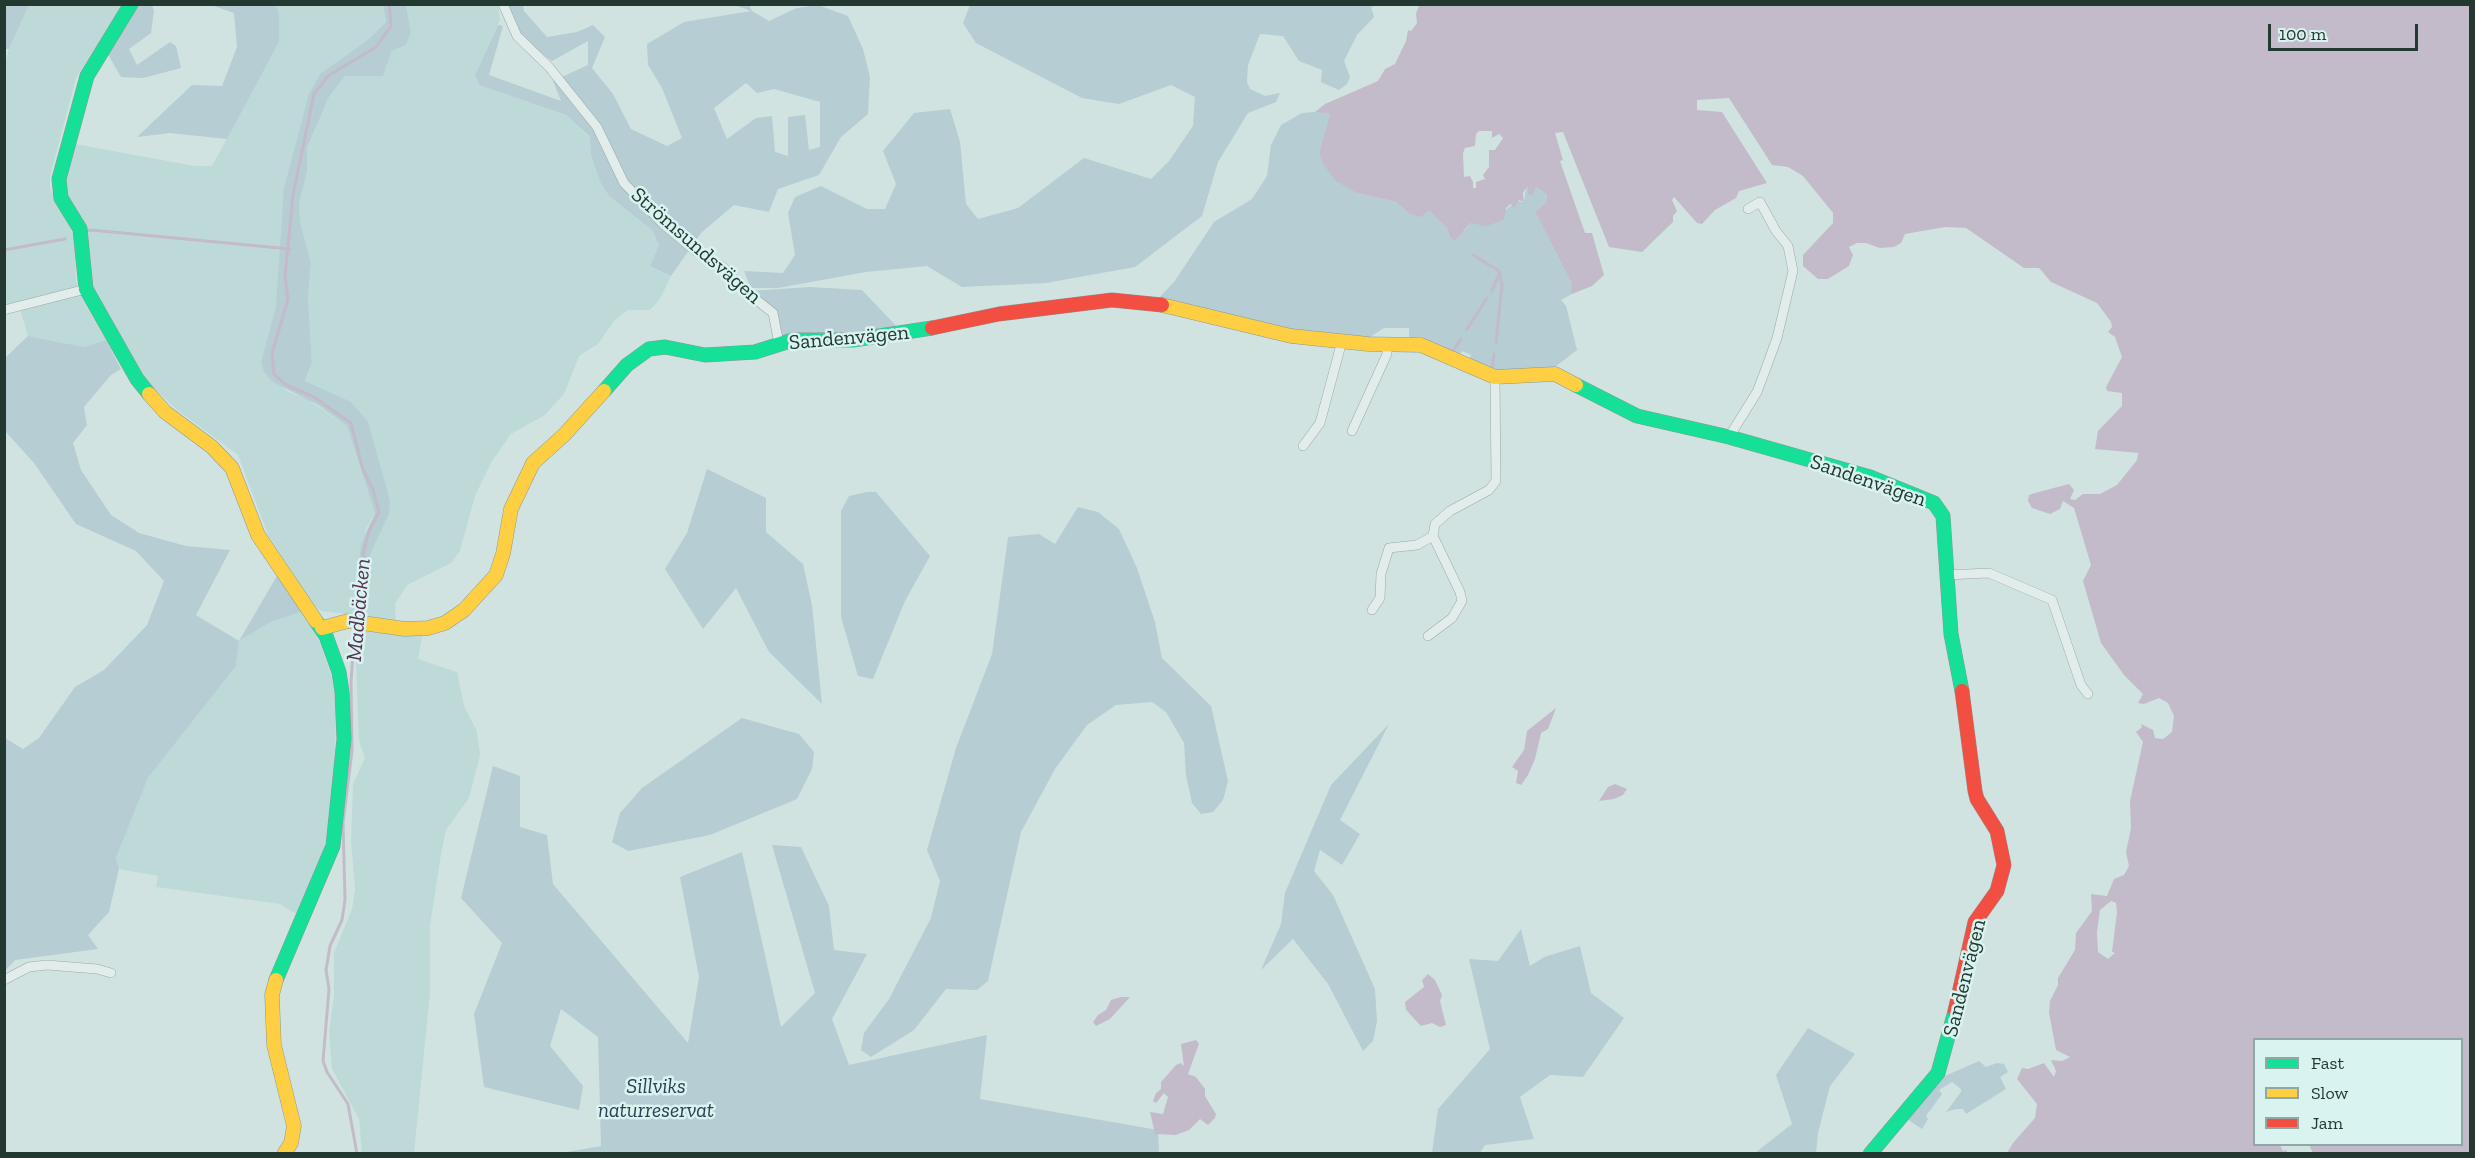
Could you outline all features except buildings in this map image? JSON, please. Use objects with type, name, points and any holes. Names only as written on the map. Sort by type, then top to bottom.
[{"type":"street","points":[[131,4],[87,76],[59,179],[61,198],[80,229],[86,290],[137,379],[148,393],[165,412],[212,447],[232,468],[258,535],[322,628],[339,672],[344,711],[344,739],[333,846],[328,863],[279,968],[272,996],[274,1045],[294,1126],[289,1152]]},
{"type":"street","name":"Strömsundsvägen","points":[[503,4],[517,36],[549,67],[597,127],[624,183],[645,207],[680,238],[698,253],[723,267],[744,290],[773,313],[779,344]]},
{"type":"street","points":[[1729,437],[1757,392],[1777,338],[1793,271],[1788,246],[1776,231],[1760,202],[1748,208]]},
{"type":"street","points":[[4,310],[86,290]]},
{"type":"street","name":"Sandenvägen","points":[[322,628],[353,622],[405,630],[428,628],[445,623],[467,608],[486,589],[498,569],[511,509],[533,463],[572,427],[619,373],[642,354],[665,347],[712,355],[755,352],[793,340],[853,340],[900,335],[999,314],[1130,300],[1163,304],[1291,336],[1421,345],[1495,376],[1554,374],[1637,416],[1729,437],[1858,473],[1934,503],[1943,516],[1951,634],[1968,726],[1975,791],[1977,799],[1997,831],[2004,865],[2002,880],[1975,922],[1949,1045],[1938,1073],[1870,1154]]},
{"type":"street","points":[[1303,446],[1320,423],[1342,341]]},
{"type":"street","points":[[1352,431],[1386,354],[1387,344]]},
{"type":"street","points":[[1428,636],[1452,618],[1462,601],[1460,592],[1433,536],[1438,520],[1489,490],[1496,481],[1495,376]]},
{"type":"street","points":[[1372,610],[1380,597],[1381,573],[1389,548],[1417,545],[1433,536]]},
{"type":"street","points":[[1946,575],[1989,573],[2052,600],[2081,685],[2088,694]]},
{"type":"street","points":[[4,980],[29,967],[47,965],[97,969],[111,973]]},
{"type":"shaded area","points":[[29,5],[123,5],[76,78],[50,177],[50,188],[75,238],[76,281],[82,299],[106,340],[84,347],[28,336],[18,302],[5,305],[4,66],[9,49]]},
{"type":"shaded area","points":[[276,5],[383,5],[386,22],[369,39],[321,73],[276,306],[261,362],[287,391],[307,399],[347,426],[375,513],[366,529],[354,615],[321,611],[314,605],[268,535],[238,455],[176,409],[151,386],[128,354],[92,287],[83,218],[69,206],[63,176],[70,143],[195,166],[212,166],[279,42]]},
{"type":"shaded area","points":[[406,5],[498,5],[500,20],[475,75],[479,85],[566,115],[590,138],[591,155],[600,182],[609,196],[652,230],[659,245],[650,266],[671,276],[660,299],[650,310],[628,310],[614,321],[598,344],[579,356],[564,394],[545,415],[511,434],[492,461],[475,496],[460,551],[451,563],[407,585],[395,604],[396,621],[425,622],[418,659],[457,672],[464,706],[477,731],[480,755],[469,798],[446,830],[441,854],[430,926],[430,993],[414,1153],[362,1153],[359,1119],[332,1069],[329,1032],[334,995],[334,953],[352,909],[355,889],[351,840],[353,784],[365,758],[359,741],[356,663],[370,555],[389,514],[368,422],[305,382],[312,363],[308,297],[311,263],[300,222],[299,203],[307,172],[307,149],[329,97],[345,76],[383,76],[392,51],[406,45],[411,32]]},
{"type":"shaded area","points":[[1419,5],[2470,5],[2470,1153],[2313,1153],[2310,1146],[2463,1146],[2463,1038],[2253,1038],[2253,1146],[2280,1146],[2283,1151],[2287,1150],[2286,1153],[2007,1153],[2035,1118],[2037,1104],[2017,1079],[2022,1068],[2028,1069],[2044,1063],[2054,1077],[2056,1071],[2051,1060],[2062,1061],[2070,1057],[2056,1050],[2049,1013],[2050,1001],[2058,985],[2058,978],[2075,950],[2076,933],[2092,911],[2091,894],[2107,896],[2114,879],[2124,875],[2129,866],[2126,852],[2131,828],[2130,801],[2143,742],[2136,732],[2142,727],[2141,724],[2153,730],[2155,738],[2163,739],[2172,732],[2174,716],[2168,703],[2159,698],[2144,704],[2138,703],[2143,694],[2124,675],[2101,643],[2083,581],[2091,565],[2074,508],[2063,501],[2060,509],[2050,514],[2032,508],[2028,501],[2029,495],[2069,484],[2074,490],[2070,499],[2075,500],[2083,494],[2100,494],[2117,485],[2137,460],[2138,453],[2095,449],[2098,431],[2122,406],[2122,393],[2107,391],[2106,387],[2122,357],[2115,337],[2108,332],[2112,327],[2111,322],[2097,303],[2051,282],[2039,268],[2024,268],[1966,228],[1945,227],[1905,234],[1901,243],[1894,247],[1880,248],[1866,243],[1857,243],[1849,247],[1853,255],[1849,266],[1828,279],[1818,279],[1803,266],[1803,255],[1833,223],[1833,213],[1803,176],[1788,167],[1772,165],[1729,98],[1697,100],[1697,110],[1722,112],[1767,183],[1739,191],[1736,198],[1715,210],[1702,224],[1697,223],[1674,197],[1672,200],[1677,211],[1673,216],[1673,222],[1642,252],[1609,247],[1563,132],[1555,133],[1563,160],[1560,161],[1585,233],[1592,233],[1604,275],[1592,286],[1572,294],[1572,284],[1535,212],[1546,202],[1547,195],[1536,187],[1532,195],[1528,194],[1528,187],[1526,188],[1523,193],[1524,202],[1519,200],[1514,208],[1511,204],[1506,208],[1504,220],[1486,226],[1470,223],[1455,241],[1450,237],[1447,228],[1429,211],[1420,217],[1410,214],[1396,202],[1357,193],[1336,181],[1324,165],[1319,153],[1330,114],[1315,112],[1325,104],[1378,81],[1385,69],[1395,64],[1406,41],[1408,30],[1411,31],[1417,23],[1416,14]],"holes":[[[1479,131],[1492,131],[1492,138],[1499,134],[1503,138],[1495,150],[1489,150],[1489,167],[1483,175],[1485,179],[1476,182],[1476,188],[1473,188],[1470,176],[1464,177],[1463,153],[1465,148],[1475,146],[1476,134]],[[2111,901],[2116,903],[2112,952],[2115,953],[2108,959],[2098,952],[2097,932],[2100,910]]]},
{"type":"shaded area","points":[[304,611],[321,645],[332,678],[336,703],[335,769],[325,850],[296,914],[280,904],[156,887],[158,876],[119,869],[116,858],[148,778],[236,666],[239,641],[271,622]]},
{"type":"shaded area","points":[[1556,708],[1548,729],[1541,733],[1535,759],[1528,775],[1521,785],[1516,783],[1518,771],[1512,767],[1524,750],[1527,731]]},
{"type":"shaded area","points":[[1615,784],[1627,789],[1623,795],[1599,801],[1608,787]]},
{"type":"shaded area","points":[[1428,974],[1435,980],[1442,995],[1440,1001],[1446,1025],[1440,1027],[1432,1023],[1421,1026],[1406,1010],[1405,1002],[1424,987],[1422,980]]},
{"type":"shaded area","points":[[1130,997],[1110,1019],[1096,1026],[1093,1022],[1098,1015],[1106,1010],[1111,1000]]},
{"type":"shaded area","points":[[1196,1040],[1199,1044],[1188,1074],[1196,1077],[1205,1089],[1205,1096],[1216,1114],[1215,1118],[1208,1125],[1200,1119],[1189,1130],[1176,1135],[1155,1134],[1150,1112],[1163,1114],[1168,1097],[1164,1093],[1156,1103],[1153,1101],[1156,1093],[1161,1089],[1161,1082],[1176,1065],[1181,1063],[1184,1066],[1181,1044]]},
{"type":"green space","points":[[5,4],[29,5],[9,49],[5,49]]},
{"type":"green space","points":[[970,4],[1377,5],[1371,7],[1374,17],[1357,35],[1344,61],[1350,77],[1347,84],[1339,90],[1321,82],[1322,70],[1299,61],[1283,36],[1260,34],[1248,65],[1247,82],[1250,89],[1265,96],[1280,93],[1276,102],[1248,113],[1218,162],[1202,216],[1135,267],[1046,283],[962,287],[927,266],[866,272],[778,288],[751,288],[744,271],[783,273],[795,255],[788,213],[795,197],[821,186],[867,209],[885,209],[896,184],[883,151],[914,113],[950,109],[960,142],[966,204],[978,219],[1018,208],[1084,158],[1151,179],[1169,161],[1193,126],[1195,97],[1171,85],[1119,104],[1082,98],[976,43],[963,23]]},
{"type":"green space","points":[[138,5],[152,5],[154,11],[151,33],[129,49],[137,65],[170,42],[176,46],[181,68],[143,78],[121,77],[106,51],[131,19]]},
{"type":"green space","points":[[211,5],[276,5],[279,14],[279,42],[227,139],[170,133],[137,137],[192,85],[222,86],[237,47],[234,13]]},
{"type":"green space","points":[[383,5],[406,5],[411,32],[406,45],[392,51],[383,76],[345,76],[329,97],[307,148],[307,172],[299,203],[300,222],[311,263],[308,297],[312,363],[305,381],[351,402],[368,422],[390,501],[389,514],[370,555],[363,616],[354,615],[361,544],[375,513],[347,426],[318,405],[273,382],[264,372],[261,362],[276,306],[284,188],[309,94],[321,73],[369,39],[386,22]]},
{"type":"green space","points":[[507,5],[523,5],[524,11],[547,37],[577,32],[593,25],[605,37],[592,68],[613,94],[631,129],[667,146],[682,138],[662,88],[648,65],[647,44],[684,22],[751,11],[735,5],[749,5],[752,11],[769,21],[797,8],[818,5],[848,16],[863,49],[870,77],[868,114],[841,137],[819,175],[778,189],[769,212],[734,205],[701,233],[671,276],[650,266],[659,245],[652,230],[609,196],[600,182],[591,155],[590,137],[566,115],[479,85],[475,75],[498,25],[503,26],[489,75],[561,101],[553,81],[588,65],[588,41],[552,61],[535,49],[520,33]],"holes":[[[746,83],[757,93],[774,89],[820,102],[820,147],[809,150],[805,115],[788,117],[788,156],[775,152],[772,116],[756,118],[727,139],[714,108]]]},
{"type":"green space","points":[[1302,113],[1330,114],[1319,153],[1357,193],[1396,202],[1410,214],[1429,211],[1447,228],[1450,237],[1465,230],[1470,223],[1503,212],[1517,201],[1524,202],[1526,188],[1529,187],[1528,194],[1536,187],[1547,195],[1546,202],[1535,212],[1572,284],[1572,294],[1561,300],[1566,306],[1577,350],[1555,367],[1501,373],[1469,362],[1471,355],[1462,351],[1457,357],[1421,337],[1409,338],[1409,328],[1384,328],[1370,337],[1294,332],[1157,300],[1174,282],[1214,222],[1252,199],[1267,176],[1271,145],[1281,125]]},
{"type":"green space","points":[[810,287],[862,290],[901,331],[787,338],[781,336],[774,310],[750,291]]},
{"type":"green space","points":[[28,336],[84,347],[106,340],[121,369],[111,375],[84,407],[87,425],[73,443],[81,470],[111,515],[139,533],[186,546],[230,550],[196,615],[239,641],[236,666],[148,778],[116,858],[119,869],[109,912],[88,935],[98,949],[15,960],[5,971],[5,738],[23,749],[39,738],[75,687],[104,670],[147,625],[164,581],[136,551],[76,524],[34,463],[5,431],[5,358]]},
{"type":"green space","points":[[707,469],[766,498],[766,532],[803,564],[812,605],[822,704],[769,652],[736,588],[703,629],[665,569],[687,533]]},
{"type":"green space","points":[[876,492],[930,556],[905,601],[873,679],[858,676],[841,617],[841,511],[849,496]]},
{"type":"green space","points":[[1078,507],[1098,512],[1119,529],[1137,568],[1155,622],[1162,658],[1211,706],[1228,781],[1223,800],[1213,812],[1201,814],[1192,803],[1186,776],[1184,743],[1166,712],[1152,702],[1116,705],[1087,725],[1055,769],[1021,832],[988,981],[977,990],[946,989],[914,1030],[871,1057],[861,1050],[864,1033],[889,999],[931,918],[940,881],[927,850],[956,748],[992,654],[1008,537],[1039,534],[1055,544]]},
{"type":"green space","points":[[278,574],[304,611],[271,622],[239,641]]},
{"type":"green space","points":[[742,718],[799,734],[814,752],[812,769],[797,799],[710,835],[628,851],[612,842],[620,813],[642,788]]},
{"type":"green space","points":[[1389,724],[1340,820],[1360,834],[1342,865],[1320,850],[1314,871],[1333,895],[1375,989],[1377,1021],[1373,1041],[1363,1051],[1328,984],[1293,939],[1261,970],[1281,924],[1285,893],[1331,785]]},
{"type":"green space","name":"Sillviks naturreservat","points":[[493,766],[520,776],[520,827],[547,835],[553,884],[688,1043],[699,977],[680,877],[742,852],[781,1027],[815,993],[772,845],[801,847],[829,906],[834,950],[867,954],[832,1019],[849,1065],[987,1035],[980,1099],[1158,1130],[1159,1153],[561,1153],[601,1146],[598,1037],[561,1009],[550,1046],[583,1086],[579,1110],[484,1087],[474,1014],[502,943],[461,898]]},
{"type":"green space","points":[[1521,929],[1530,966],[1544,957],[1580,946],[1591,993],[1624,1018],[1583,1077],[1550,1075],[1520,1097],[1534,1139],[1485,1145],[1480,1153],[1432,1153],[1438,1109],[1490,1049],[1469,959],[1498,961]]},
{"type":"green space","points":[[1808,1028],[1855,1054],[1830,1086],[1818,1133],[1816,1153],[1755,1153],[1792,1124],[1776,1075]]},
{"type":"green space","points":[[1979,1061],[1986,1067],[1997,1063],[2004,1064],[2008,1072],[2000,1077],[2006,1089],[1966,1114],[1963,1109],[1946,1112],[1961,1092],[1961,1089],[1952,1082],[1939,1090],[1942,1094],[1926,1116],[1928,1119],[1922,1129],[1907,1119],[1933,1085],[1945,1076]]},
{"type":"waterway","name":"Madbäcken","points":[[356,618],[364,571],[363,554],[369,531],[379,512],[373,490],[363,470],[351,423],[314,397],[286,385],[274,374],[272,353],[288,299],[285,277],[293,195],[314,94],[328,76],[376,47],[391,26],[389,4]]},
{"type":"waterway","points":[[85,231],[290,249]]},
{"type":"waterway","points":[[4,250],[65,239]]},
{"type":"waterway","points":[[1473,255],[1499,271],[1502,285],[1496,343]]},
{"type":"waterway","points":[[1492,291],[1498,276]]},
{"type":"waterway","points":[[1467,329],[1487,298]]},
{"type":"waterway","points":[[1453,351],[1461,339]]},
{"type":"waterway","points":[[1492,370],[1494,354]]},
{"type":"waterway","name":"Madbäcken","points":[[355,625],[351,682],[352,751],[343,822],[345,900],[342,920],[330,946],[326,970],[329,989],[323,1061],[327,1072],[348,1104],[357,1154]]},
{"type":"traffic: fast","points":[[131,4],[87,76],[59,179],[61,198],[80,229],[86,289],[137,379],[149,394]]},
{"type":"traffic: fast","points":[[604,391],[627,365],[649,349],[665,347],[705,355],[755,352],[793,340],[853,340],[932,328]]},
{"type":"traffic: fast","points":[[1576,385],[1637,416],[1729,437],[1870,477],[1934,503],[1943,516],[1951,634],[1962,691]]},
{"type":"traffic: fast","points":[[276,980],[333,846],[344,739],[342,692],[339,672],[326,636],[316,621]]},
{"type":"traffic: fast","points":[[1870,1154],[1938,1073],[1955,1011]]},
{"type":"traffic: slow","points":[[1162,305],[1291,336],[1368,344],[1421,345],[1495,377],[1555,374],[1576,385]]},
{"type":"traffic: slow","points":[[322,628],[348,621],[405,629],[428,628],[445,623],[464,610],[496,575],[503,554],[511,509],[533,463],[564,435],[604,391]]},
{"type":"traffic: slow","points":[[149,394],[165,412],[212,447],[232,468],[258,535],[316,621]]},
{"type":"traffic: slow","points":[[276,980],[272,995],[274,1045],[294,1126],[291,1143],[284,1154]]},
{"type":"traffic: jam","points":[[932,328],[999,314],[1112,300],[1162,305]]},
{"type":"traffic: jam","points":[[1955,1011],[1975,922],[1997,891],[2004,865],[1997,831],[1977,799],[1975,791],[1962,691]]}]
